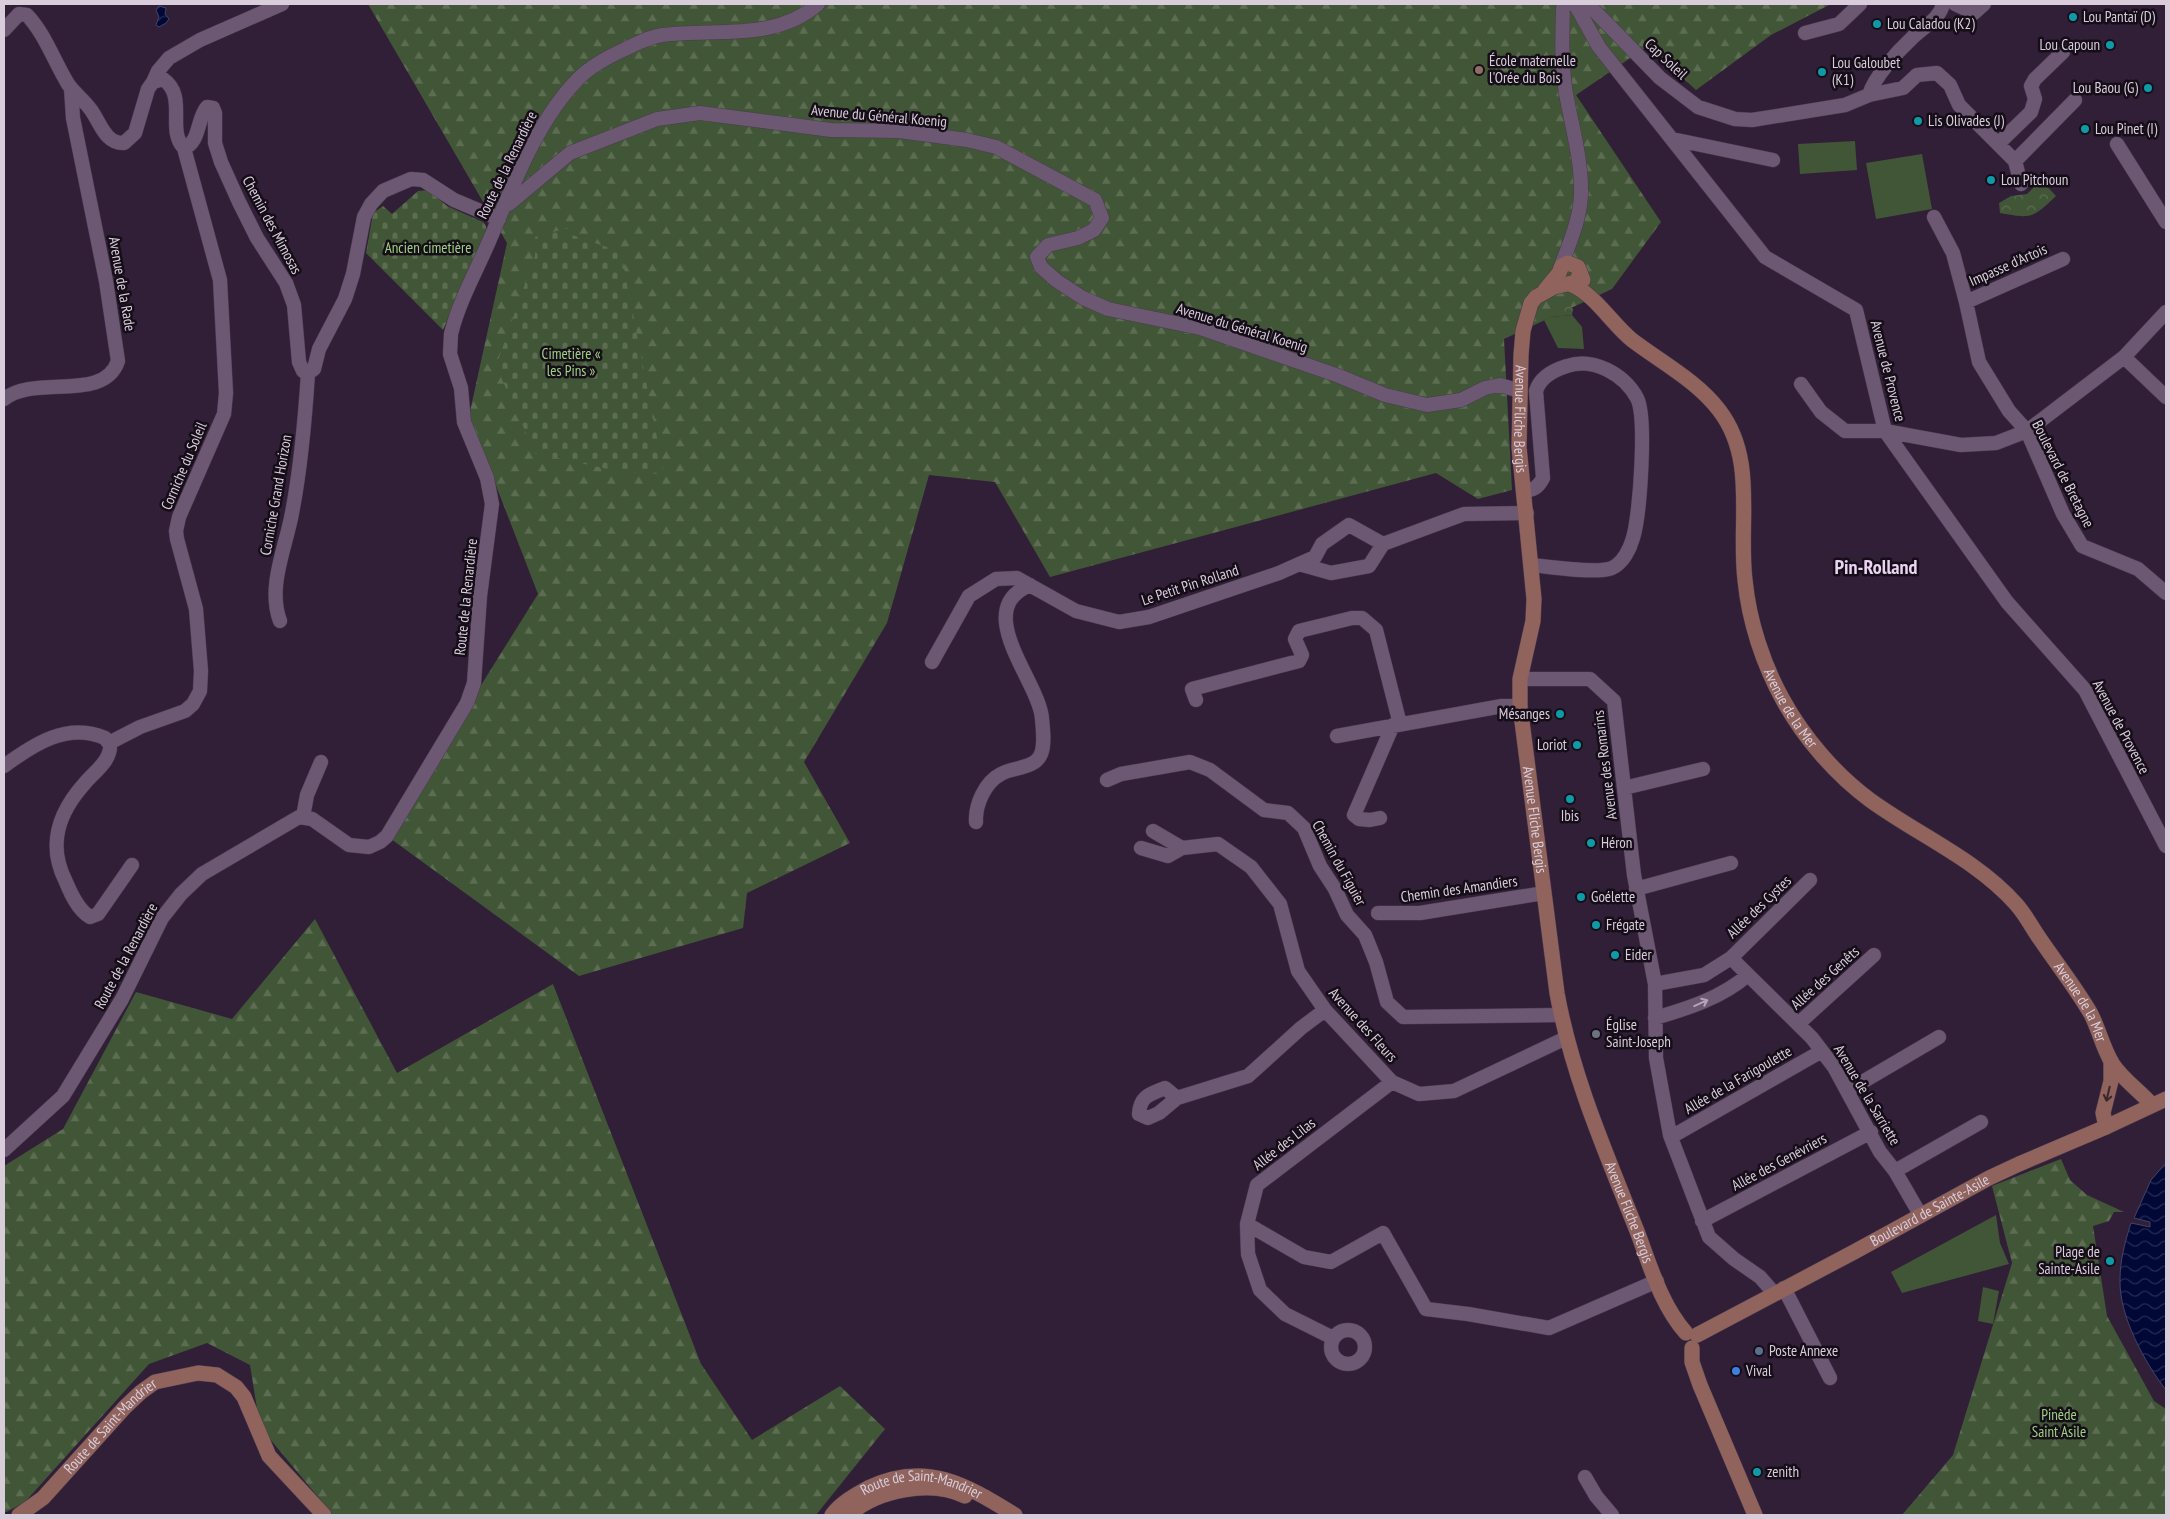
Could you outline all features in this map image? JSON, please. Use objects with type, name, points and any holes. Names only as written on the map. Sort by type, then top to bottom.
[{"type":"street","points":[[4,30],[8,28],[19,14],[27,15],[39,31],[71,88],[92,111],[108,137],[120,143],[128,141],[134,133],[148,89],[158,71],[169,58],[200,40],[282,4]]},
{"type":"street","name":"Route de la Renardière","points":[[4,1150],[63,1096],[122,999],[156,928],[181,894],[208,870],[294,818],[312,819],[349,845],[368,847],[380,842],[387,836],[463,712],[472,691],[492,504],[487,478],[464,422],[461,388],[451,360],[450,345],[453,324],[501,214],[548,116],[580,77],[600,62],[648,38],[758,30],[803,16],[818,4]]},
{"type":"street","points":[[1567,4],[1562,8],[1562,58],[1567,103],[1576,135],[1581,196],[1571,238],[1569,275]]},
{"type":"street","name":"Avenue de Provence","points":[[1575,4],[1599,47],[1765,257],[1856,310],[1885,431],[2007,602],[2085,690],[2164,838]]},
{"type":"street","name":"Cap Soleil","points":[[1588,4],[1660,78],[1698,107],[1735,120],[1752,120],[1845,105],[1869,95]]},
{"type":"street","points":[[1805,33],[1839,24],[1860,4]]},
{"type":"street","points":[[1943,4],[1941,13],[1910,39],[1872,84],[1869,95],[1903,88],[1917,75],[1937,73],[1950,85],[1959,105],[2015,161],[2020,184]]},
{"type":"street","points":[[1955,4],[1974,13],[1984,4]]},
{"type":"street","points":[[1999,143],[2031,112],[2035,99],[2032,86],[2035,79],[2063,52]]},
{"type":"street","points":[[153,82],[163,79],[170,83],[175,92],[178,138],[184,148]]},
{"type":"street","name":"Avenue de la Rade","points":[[4,399],[14,393],[38,386],[97,383],[112,373],[118,362],[106,281],[73,118],[71,88]]},
{"type":"street","points":[[2015,161],[2075,100]]},
{"type":"street","name":"Chemin des Mimosas","points":[[184,148],[189,146],[194,139],[202,112],[207,106],[213,108],[215,113],[215,143],[222,162],[257,238],[286,283],[294,304],[299,362],[303,371],[308,373]]},
{"type":"street","name":"Avenue du Général Koenig","points":[[501,214],[570,153],[657,119],[700,113],[831,130],[899,131],[967,140],[996,147],[1094,200],[1102,218],[1094,230],[1078,238],[1048,245],[1037,257],[1041,267],[1082,298],[1108,309],[1200,328],[1339,376],[1385,395],[1427,405],[1461,400],[1485,388],[1500,385],[1520,391]]},
{"type":"street","points":[[1672,139],[1773,160]]},
{"type":"street","points":[[2117,144],[2166,222]]},
{"type":"street","name":"Corniche du Soleil","points":[[108,742],[140,727],[185,711],[193,704],[200,691],[201,671],[196,610],[176,531],[180,517],[224,414],[226,393],[220,280],[184,148]]},
{"type":"street","points":[[308,373],[314,369],[320,349],[345,299],[358,253],[364,217],[371,204],[383,191],[411,179],[423,180],[454,200],[501,214]]},
{"type":"street","name":"Boulevard de Bretagne","points":[[1934,218],[1953,252],[1979,362],[2009,411],[2027,431],[2063,514],[2082,546],[2138,569],[2166,593]]},
{"type":"street","name":"Impasse d'Artois","points":[[1966,302],[2063,259]]},
{"type":"street","name":"Avenue Fliche Bergis","points":[[1569,275],[1536,297],[1531,303],[1523,331],[1519,447],[1534,599],[1533,621],[1520,679],[1520,706],[1561,1015],[1566,1038],[1588,1106],[1657,1281],[1677,1323],[1692,1338],[1692,1362],[1755,1515]]},
{"type":"street","name":"Avenue de la Mer","points":[[1569,275],[1613,324],[1705,394],[1719,410],[1730,428],[1739,448],[1743,467],[1744,578],[1750,612],[1769,673],[1784,702],[1804,733],[1844,778],[1869,799],[1992,881],[2018,906],[2090,1014],[2111,1061],[2152,1105]]},
{"type":"street","points":[[1801,384],[1821,412],[1844,431],[1885,431],[1961,445],[1996,443],[2027,431],[2124,357],[2166,312]]},
{"type":"street","points":[[2124,357],[2166,397]]},
{"type":"street","points":[[1523,491],[1534,490],[1540,485],[1543,478],[1536,391],[1538,384],[1560,368],[1579,362],[1594,364],[1627,385],[1637,398],[1641,412],[1641,466],[1636,520],[1634,537],[1628,552],[1621,561],[1611,568],[1604,569],[1532,565]]},
{"type":"street","name":"Corniche Grand Horizon","points":[[280,621],[275,605],[276,588],[292,513],[300,462],[308,373]]},
{"type":"street","points":[[1299,564],[1331,573],[1369,566],[1383,544],[1464,514],[1526,514]]},
{"type":"street","name":"Le Petit Pin Rolland","points":[[932,662],[969,596],[996,579],[1017,578],[1076,611],[1119,622],[1149,617],[1279,573],[1315,557],[1322,544],[1349,525],[1383,544]]},
{"type":"street","points":[[976,822],[979,802],[992,782],[1001,774],[1036,761],[1041,754],[1043,738],[1042,713],[1018,662],[1006,626],[1008,606],[1012,598],[1030,585]]},
{"type":"street","points":[[1196,700],[1192,689],[1299,661],[1302,655],[1295,640],[1299,631],[1352,618],[1362,618],[1376,630],[1396,724],[1354,815],[1359,819],[1370,820],[1380,818]]},
{"type":"street","name":"Avenue des Romarins","points":[[1520,679],[1590,679],[1614,701],[1636,889],[1655,984],[1656,1058],[1671,1137],[1709,1237],[1734,1259],[1779,1290],[1830,1378]]},
{"type":"street","points":[[1336,736],[1502,706],[1520,706]]},
{"type":"street","points":[[4,766],[41,742],[64,733],[84,732],[105,738],[110,751],[106,759],[84,784],[64,814],[57,832],[56,856],[70,891],[83,911],[90,917],[98,914],[132,865]]},
{"type":"street","points":[[303,817],[307,795],[321,762]]},
{"type":"street","name":"Chemin du Figuier","points":[[1107,780],[1121,774],[1190,762],[1210,770],[1264,810],[1288,813],[1304,828],[1320,866],[1335,888],[1347,915],[1365,935],[1376,962],[1387,1002],[1403,1017],[1561,1015]]},
{"type":"street","points":[[1624,788],[1702,769]]},
{"type":"street","points":[[1153,830],[1182,848]]},
{"type":"street","name":"Avenue des Fleurs","points":[[1141,848],[1168,856],[1182,848],[1218,844],[1251,867],[1280,904],[1298,971],[1325,1010],[1392,1082],[1419,1094],[1454,1091],[1566,1038]]},
{"type":"street","points":[[1636,889],[1731,863]]},
{"type":"street","name":"Allée des Cystes","points":[[1655,984],[1704,975],[1731,958],[1810,880]]},
{"type":"street","name":"Chemin des Amandiers","points":[[1378,913],[1420,913],[1544,893]]},
{"type":"street","name":"Allée des Genêts","points":[[1798,1024],[1874,955]]},
{"type":"street","name":"Avenue de la Sarriette","points":[[1731,958],[1798,1024],[1834,1067],[1880,1152],[1895,1171],[1921,1216]]},
{"type":"street","points":[[1655,1018],[1703,1002],[1733,988],[1748,975]]},
{"type":"street","points":[[1177,1098],[1248,1076],[1301,1028],[1325,1010]]},
{"type":"street","points":[[1847,1090],[1939,1037]]},
{"type":"street","name":"Allée de la Farigoulette","points":[[1671,1137],[1822,1051]]},
{"type":"street","name":"Avenue de la Mer","points":[[2106,1128],[2104,1113],[2111,1081],[2111,1061]]},
{"type":"street","name":"Allée des Lilas","points":[[1333,1338],[1285,1314],[1260,1290],[1248,1254],[1247,1224],[1257,1185],[1392,1082]]},
{"type":"street","name":"Boulevard de Sainte-Asile","points":[[1692,1338],[2018,1164],[2106,1128],[2166,1099]]},
{"type":"street","points":[[1895,1171],[1980,1122]]},
{"type":"street","name":"Allée des Genévriers","points":[[1702,1221],[1870,1132]]},
{"type":"street","points":[[1247,1224],[1304,1257],[1331,1262],[1382,1233],[1426,1309],[1549,1328],[1657,1281]]},
{"type":"street","name":"Route de Saint-Mandrier","points":[[19,1515],[44,1498],[125,1407],[141,1392],[154,1382],[198,1372],[217,1375],[236,1387],[244,1397],[269,1456],[284,1475],[324,1515]]},
{"type":"street","name":"Route de Saint-Mandrier","points":[[832,1515],[847,1500],[875,1485],[900,1477],[930,1476],[960,1484],[1015,1515]]},
{"type":"street","points":[[1585,1477],[1596,1496],[1612,1515]]},
{"type":"street","name":"Route de Saint-Mandrier","points":[[849,1515],[863,1505],[895,1493],[930,1488],[961,1494],[999,1515]]},
{"type":"green space","points":[[368,4],[1831,4],[1771,35],[1696,90],[1648,46],[1576,95],[1661,222],[1612,289],[1504,339],[1512,490],[1478,499],[1436,473],[1050,577],[995,482],[929,475],[887,623],[804,762],[850,843],[747,893],[743,928],[579,976],[387,836],[538,594],[469,416],[507,243]]},
{"type":"green space","points":[[1855,141],[1857,170],[1800,174],[1798,144]]},
{"type":"green space","points":[[1922,154],[1932,209],[1876,219],[1866,163]]},
{"type":"green space","points":[[2041,180],[2056,196],[2042,209],[2037,213],[2026,216],[2000,213],[1999,203],[2011,196],[2027,194]]},
{"type":"green space","name":"Ancien cimetière","points":[[429,190],[447,206],[483,222],[486,226],[486,231],[443,330],[366,253],[373,213],[383,206],[392,214],[418,191]]},
{"type":"green space","name":"Cimetière « les Pins »","points":[[571,227],[572,235],[621,252],[664,474],[621,472],[535,453],[496,366],[535,256],[535,237]]},
{"type":"green space","points":[[1562,300],[1573,309],[1572,315],[1551,317],[1552,306]]},
{"type":"green space","points":[[1572,315],[1582,327],[1584,349],[1558,348],[1544,320],[1551,317]]},
{"type":"green space","points":[[315,919],[397,1073],[553,984],[701,1364],[752,1440],[840,1386],[885,1429],[816,1515],[333,1515],[260,1427],[250,1365],[207,1343],[149,1364],[24,1503],[4,1513],[4,1166],[63,1129],[136,992],[232,1019]]},
{"type":"green space","name":"Pinède Saint Asile","points":[[2061,1159],[2070,1180],[2087,1195],[2124,1212],[2114,1212],[2109,1221],[2093,1226],[2107,1316],[2154,1401],[2166,1409],[2166,1515],[1902,1515],[1953,1455],[2012,1263],[1992,1186]]},
{"type":"green space","points":[[1996,1215],[2000,1243],[2009,1264],[1902,1293],[1891,1272]]},
{"type":"green space","points":[[1983,1287],[1999,1291],[1993,1324],[1978,1321]]},
{"type":"water","points":[[159,6],[166,8],[165,14],[169,19],[159,27],[156,25],[159,17],[156,10]]},
{"type":"water","points":[[2166,1163],[2166,1390],[2142,1353],[2129,1324],[2124,1309],[2120,1280],[2123,1251],[2131,1223],[2150,1227],[2150,1222],[2134,1218],[2151,1180]]},
{"type":"place","name":"Lou Pantaï (D)","points":[[2073,17]]},
{"type":"place","name":"Lou Caladou (K2)","points":[[1877,24]]},
{"type":"place","name":"Lou Capoun","points":[[2110,45]]},
{"type":"place","name":"École maternelle l'Orée du Bois","points":[[1479,70]]},
{"type":"place","name":"Lou Galoubet (K1)","points":[[1822,72]]},
{"type":"place","name":"Lou Baou (G)","points":[[2148,88]]},
{"type":"place","name":"Lis Olivades (J)","points":[[1918,121]]},
{"type":"place","name":"Lou Pinet (I)","points":[[2085,129]]},
{"type":"place","name":"Lou Pitchoun","points":[[1991,180]]},
{"type":"place","name":"Mésanges","points":[[1560,714]]},
{"type":"place","name":"Loriot","points":[[1577,745]]},
{"type":"place","name":"Ibis","points":[[1570,799]]},
{"type":"place","name":"Héron","points":[[1591,843]]},
{"type":"place","name":"Goélette","points":[[1581,897]]},
{"type":"place","name":"Frégate","points":[[1596,925]]},
{"type":"place","name":"Eider","points":[[1615,955]]},
{"type":"place","name":"Église Saint-Joseph","points":[[1596,1034]]},
{"type":"place","name":"Plage de Sainte-Asile","points":[[2110,1261]]},
{"type":"place","name":"Poste Annexe","points":[[1759,1351]]},
{"type":"place","name":"Vival","points":[[1736,1371]]},
{"type":"place","name":"zenith","points":[[1757,1472]]},
{"type":"district","name":"Pin-Rolland","points":[[1876,567]]}]
